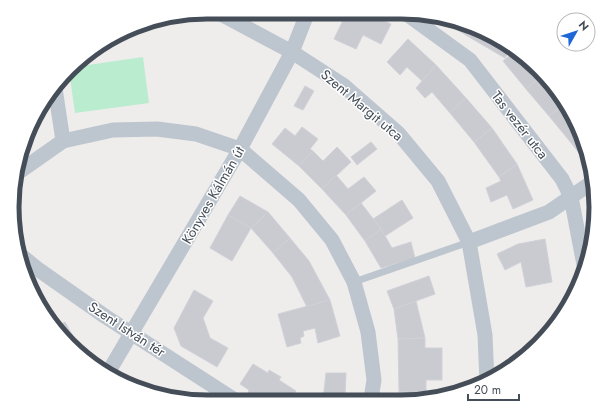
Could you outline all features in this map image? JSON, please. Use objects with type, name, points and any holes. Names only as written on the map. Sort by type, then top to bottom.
[{"type":"street","name":"Szent Margit utca","points":[[230,19],[292,52],[343,85],[399,134],[438,181],[469,242],[485,335],[487,375]]},
{"type":"street","name":"Könyves Kálmán út","points":[[111,368],[240,149],[292,52],[305,19]]},
{"type":"street","name":"Tas vezér utca","points":[[414,19],[470,60],[562,179],[571,198],[583,257]]},
{"type":"street","points":[[56,96],[63,141]]},
{"type":"street","points":[[23,169],[63,141],[112,130],[157,129],[196,134],[240,149],[299,200],[332,240],[354,282],[368,332],[374,380],[372,395]]},
{"type":"street","points":[[469,242],[549,212],[588,186]]},
{"type":"street","name":"Szent István tér","points":[[27,260],[38,270],[106,317],[227,395]]},
{"type":"lane","points":[[354,282],[469,242]]},
{"type":"green space","points":[[143,57],[149,103],[75,113],[70,78],[83,66]]},
{"type":"building","points":[[344,19],[380,19],[391,24],[381,44],[363,35],[356,49],[334,39]]},
{"type":"building","points":[[449,25],[472,33],[469,37]]},
{"type":"building","points":[[473,33],[495,44],[508,53],[505,58],[469,37]]},
{"type":"building","points":[[408,39],[436,65],[422,81],[407,67],[400,75],[387,62]]},
{"type":"building","points":[[510,55],[538,79],[526,89],[503,61]]},
{"type":"building","points":[[436,65],[466,98],[450,113],[432,92],[425,98],[416,88]]},
{"type":"building","points":[[538,79],[560,107],[549,116],[526,89]]},
{"type":"building","points":[[305,86],[314,91],[303,110],[294,106]]},
{"type":"building","points":[[466,98],[492,128],[474,142],[450,113]]},
{"type":"building","points":[[560,107],[570,124],[577,140],[572,144],[549,116]]},
{"type":"building","points":[[302,127],[318,139],[310,149],[313,151],[299,166],[272,144],[285,128],[295,136]]},
{"type":"building","points":[[492,128],[517,164],[499,177],[474,142]]},
{"type":"building","points":[[577,140],[583,158],[572,144]]},
{"type":"building","points":[[371,142],[377,149],[357,165],[351,157]]},
{"type":"building","points":[[337,147],[351,162],[322,189],[299,166],[313,151],[323,161]]},
{"type":"building","points":[[517,164],[533,200],[513,209],[507,195],[491,202],[486,188],[501,181],[499,177]]},
{"type":"building","points":[[336,175],[348,189],[364,177],[376,191],[346,215],[322,189]]},
{"type":"building","points":[[240,196],[268,212],[251,228],[228,215]]},
{"type":"building","points":[[402,200],[413,218],[385,236],[373,219]]},
{"type":"building","points":[[361,203],[381,229],[365,241],[346,215]]},
{"type":"building","points":[[268,212],[290,238],[273,253],[251,228]]},
{"type":"building","points":[[228,215],[251,228],[232,261],[210,248]]},
{"type":"building","points":[[381,229],[392,248],[411,242],[415,258],[381,268],[365,241]]},
{"type":"building","points":[[290,238],[309,261],[330,300],[307,307],[292,277],[273,253]]},
{"type":"building","points":[[545,239],[552,282],[526,287],[521,262],[505,270],[497,254],[518,244]]},
{"type":"building","points":[[429,276],[435,294],[394,309],[387,291]]},
{"type":"building","points":[[194,290],[213,301],[203,318],[210,338],[228,348],[217,367],[181,346],[174,328]]},
{"type":"building","points":[[330,300],[340,336],[318,343],[315,328],[303,331],[304,336],[300,338],[301,343],[287,347],[278,314]]},
{"type":"building","points":[[416,301],[425,338],[398,339],[394,309]]},
{"type":"building","points":[[65,322],[75,340],[74,340],[61,324]]},
{"type":"building","points":[[425,338],[425,348],[442,348],[442,380],[426,380],[426,393],[399,391],[398,339]]},
{"type":"building","points":[[253,364],[268,373],[269,370],[281,377],[279,380],[296,391],[294,395],[252,395],[248,393],[249,390],[240,384]]},
{"type":"building","points":[[326,373],[346,373],[345,395],[324,395]]},
{"type":"building","points":[[399,391],[422,394],[413,395],[399,395]]}]
